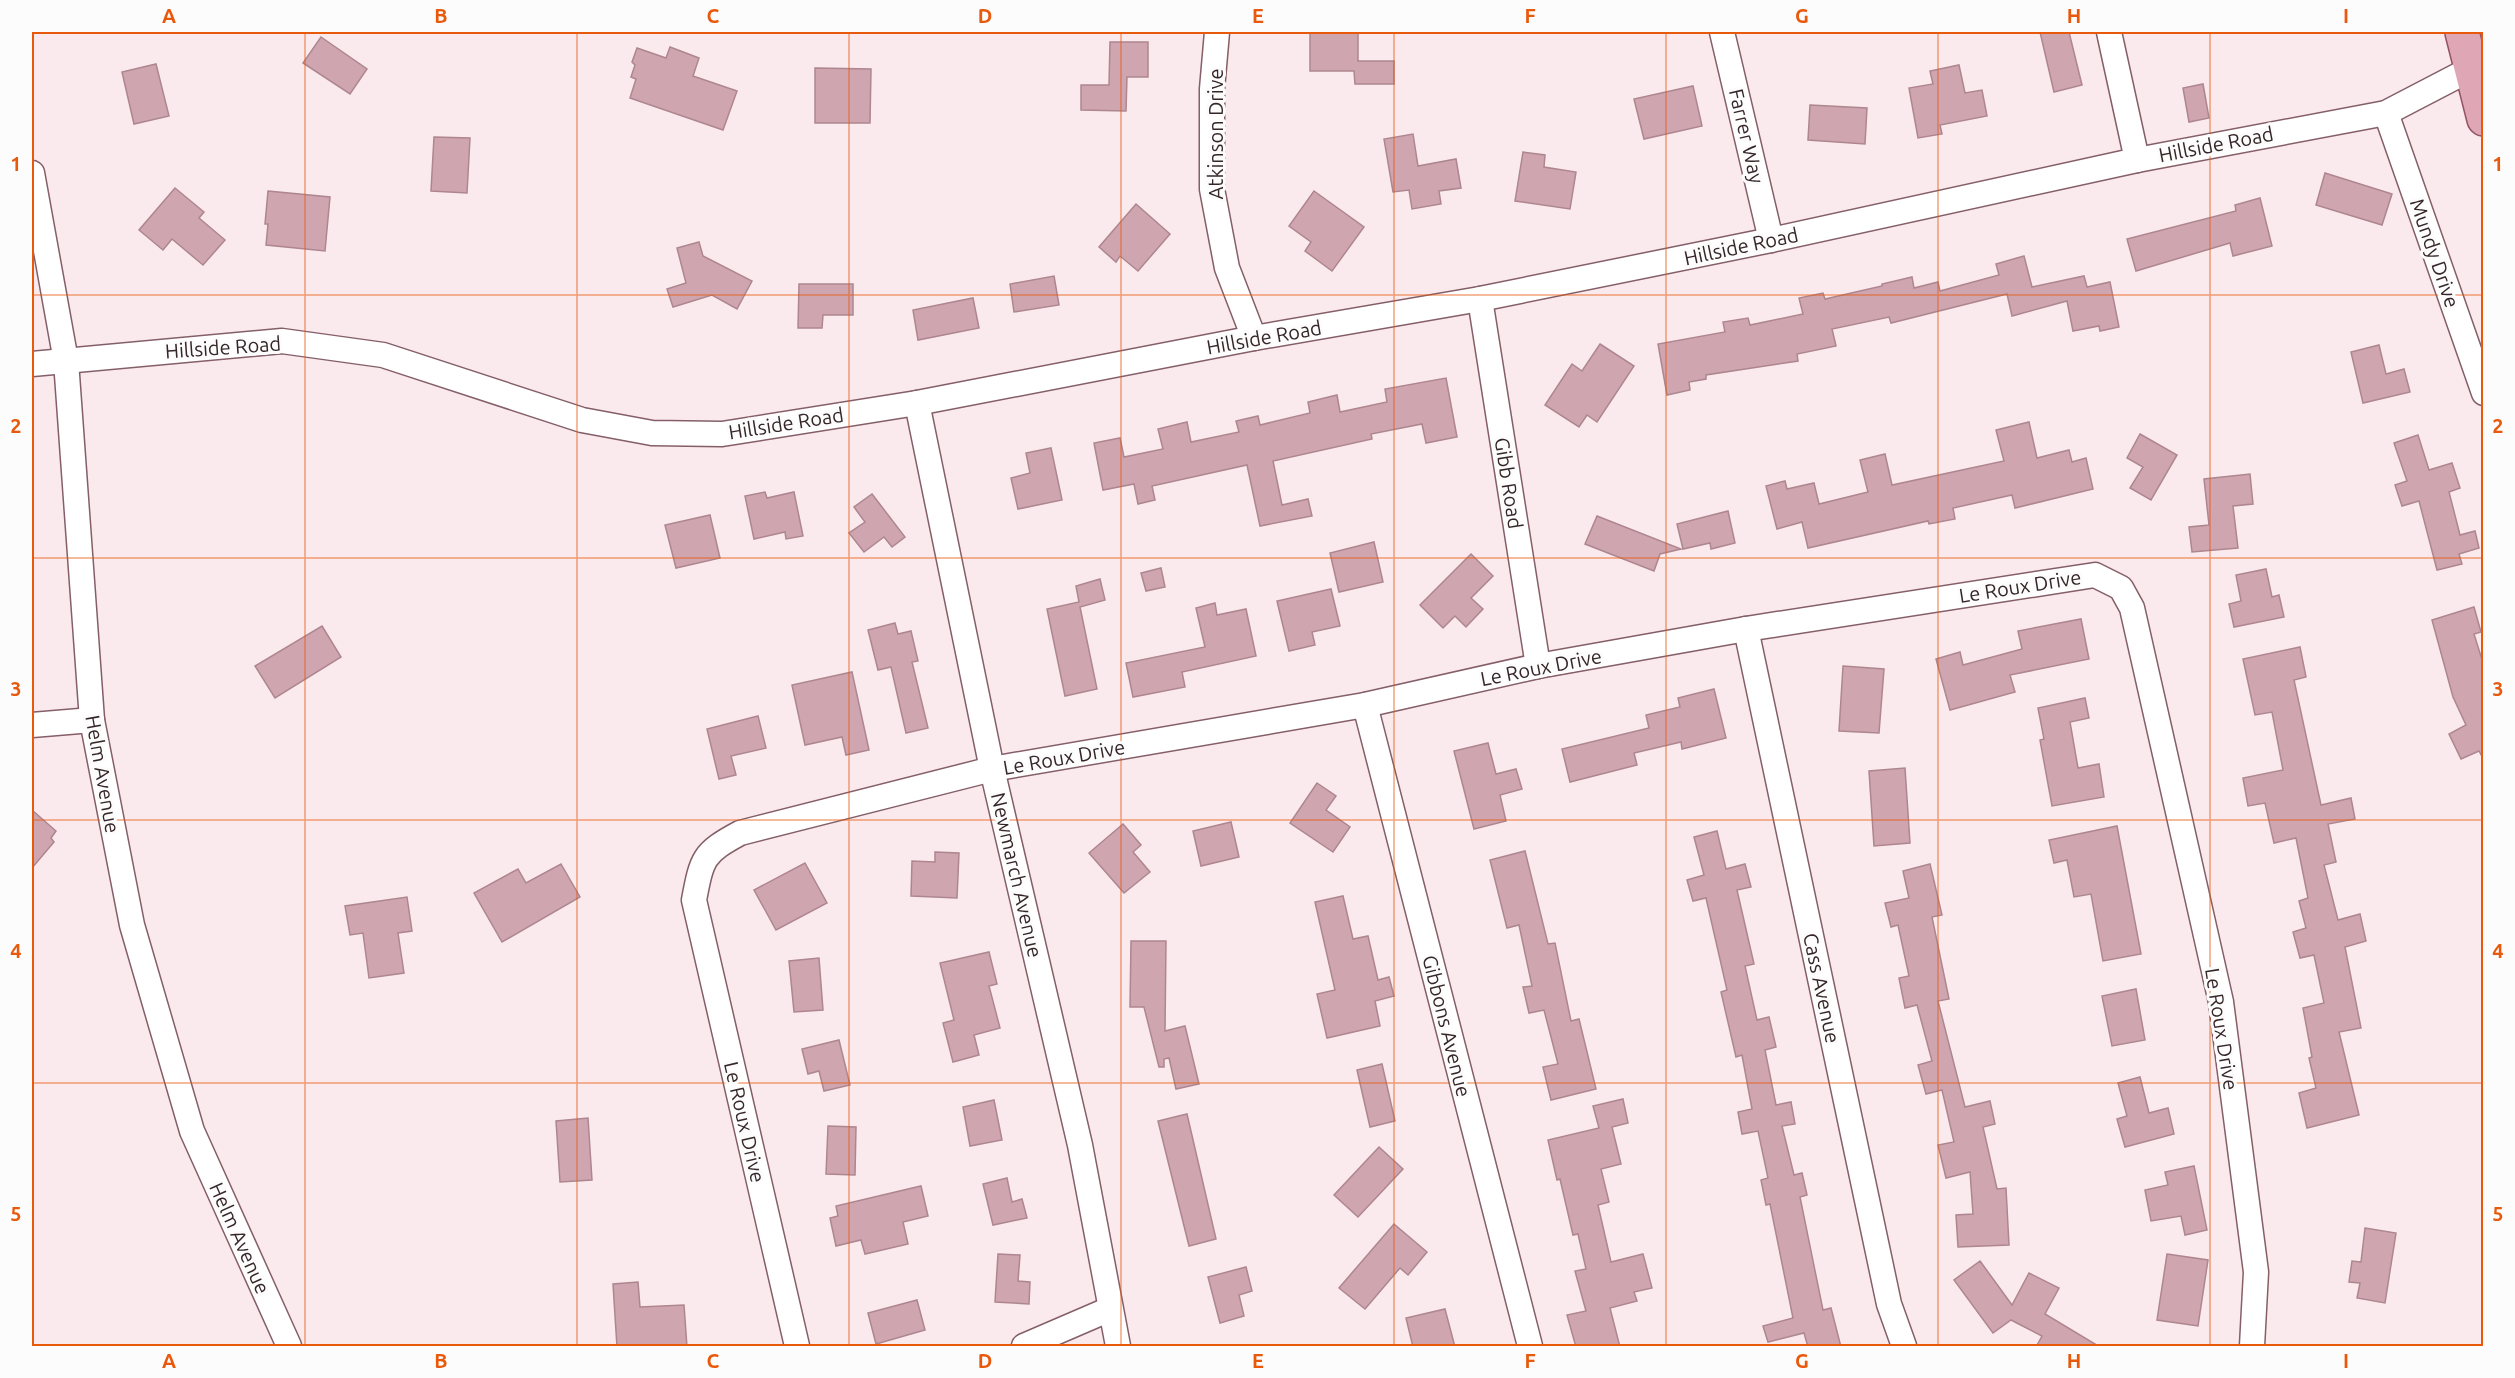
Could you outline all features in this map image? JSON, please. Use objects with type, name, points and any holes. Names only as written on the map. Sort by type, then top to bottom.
[{"type":"main road","points":[[2462,32],[2477,65],[2484,118]]},
{"type":"street","name":"Atkinson Drive","points":[[1217,32],[1212,89],[1212,189],[1227,268],[1254,338]]},
{"type":"street","name":"Farrer Way","points":[[1722,32],[1771,240]]},
{"type":"street","points":[[2109,32],[2137,160]]},
{"type":"street","name":"Hillside Road","points":[[32,364],[282,341],[383,355],[582,420],[652,433],[722,434],[917,403],[1254,338],[1480,299],[1771,240],[2137,160],[2386,112],[2477,65]]},
{"type":"street","name":"Mundy Drive","points":[[2386,112],[2484,393]]},
{"type":"street","name":"Helm Avenue","points":[[32,174],[66,361],[92,720],[132,925],[192,1131],[289,1347]]},
{"type":"street","name":"Gibb Road","points":[[1480,299],[1538,666]]},
{"type":"street","name":"Newmarch Avenue","points":[[917,403],[992,769],[1080,1145],[1118,1347]]},
{"type":"street","name":"Le Roux Drive","points":[[796,1347],[694,900],[700,868],[714,847],[740,833],[992,769],[1365,705],[1538,666],[1746,628],[2095,575],[2121,588],[2132,608],[2221,1002],[2256,1272],[2252,1347]]},
{"type":"street","name":"Cass Avenue","points":[[1746,628],[1889,1304],[1904,1347]]},
{"type":"street","name":"Gibbons Avenue","points":[[1365,705],[1530,1347]]},
{"type":"street","points":[[32,725],[92,720]]},
{"type":"street","points":[[1024,1347],[1110,1310]]},
{"type":"building","points":[[1310,32],[1358,32],[1358,61],[1394,61],[1394,84],[1355,84],[1354,71],[1310,71]]},
{"type":"building","points":[[2040,32],[2069,32],[2082,85],[2054,92]]},
{"type":"building","points":[[321,37],[367,69],[350,94],[303,63]]},
{"type":"building","points":[[1110,42],[1148,42],[1148,77],[1127,77],[1126,111],[1081,110],[1081,85],[1109,85]]},
{"type":"building","points":[[670,47],[699,58],[693,76],[737,91],[723,130],[630,98],[636,79],[631,77],[635,65],[632,62],[637,48],[666,58]]},
{"type":"building","points":[[156,64],[169,116],[134,124],[122,72]]},
{"type":"building","points":[[1959,65],[1965,93],[1982,90],[1987,116],[1940,125],[1942,134],[1918,138],[1909,88],[1933,84],[1930,71]]},
{"type":"building","points":[[815,68],[871,69],[870,123],[815,123]]},
{"type":"building","points":[[2203,84],[2209,118],[2189,122],[2183,88]]},
{"type":"building","points":[[1693,86],[1702,126],[1644,139],[1634,99]]},
{"type":"building","points":[[1810,105],[1867,108],[1865,144],[1808,140]]},
{"type":"building","points":[[1413,134],[1418,166],[1456,159],[1461,188],[1439,191],[1441,204],[1412,209],[1409,190],[1393,192],[1384,139]]},
{"type":"building","points":[[434,137],[470,138],[467,193],[431,191]]},
{"type":"building","points":[[1523,152],[1545,155],[1544,167],[1576,172],[1570,209],[1515,201]]},
{"type":"building","points":[[2325,173],[2392,194],[2382,225],[2316,205]]},
{"type":"building","points":[[175,188],[204,212],[199,218],[225,240],[203,265],[172,239],[163,250],[139,230]]},
{"type":"building","points":[[268,191],[330,197],[325,251],[266,245]]},
{"type":"building","points":[[1314,191],[1364,227],[1332,271],[1305,251],[1311,242],[1289,226]]},
{"type":"building","points":[[2260,198],[2272,246],[2233,256],[2230,243],[2136,271],[2127,239],[2236,211],[2235,205]]},
{"type":"building","points":[[1136,204],[1170,234],[1138,271],[1120,256],[1116,262],[1099,247]]},
{"type":"building","points":[[699,242],[703,256],[752,281],[737,309],[712,295],[673,307],[667,289],[686,283],[677,248]]},
{"type":"building","points":[[2024,256],[2032,287],[2084,276],[2087,287],[2110,282],[2119,327],[2100,331],[2099,326],[2073,331],[2067,301],[2012,316],[2007,294],[1891,323],[1889,317],[1832,329],[1836,346],[1797,354],[1798,361],[1706,375],[1706,379],[1689,382],[1690,390],[1667,395],[1658,344],[1725,332],[1723,322],[1748,318],[1750,325],[1803,314],[1799,298],[1823,293],[1825,299],[1912,277],[1914,288],[1938,282],[1940,291],[1999,275],[1996,264]]},
{"type":"building","points":[[1054,276],[1059,305],[1014,312],[1010,284]]},
{"type":"building","points":[[799,284],[853,284],[853,315],[823,315],[822,328],[798,328]]},
{"type":"building","points":[[973,298],[979,328],[918,340],[913,310]]},
{"type":"building","points":[[1600,344],[1634,366],[1597,422],[1587,415],[1579,427],[1545,405],[1572,364],[1582,371]]},
{"type":"building","points":[[2379,345],[2386,374],[2404,369],[2410,392],[2363,403],[2351,352]]},
{"type":"building","points":[[1446,378],[1457,437],[1426,443],[1422,424],[1371,434],[1372,439],[1273,461],[1282,505],[1308,499],[1312,516],[1260,526],[1247,465],[1152,486],[1155,500],[1138,504],[1134,484],[1103,490],[1094,443],[1120,438],[1124,457],[1163,449],[1158,429],[1187,422],[1191,442],[1239,432],[1236,421],[1258,416],[1260,425],[1310,413],[1308,402],[1337,395],[1340,412],[1387,402],[1385,389]]},
{"type":"building","points":[[2029,422],[2037,458],[2069,450],[2072,462],[2086,458],[2093,489],[2015,508],[2012,495],[1953,508],[1955,519],[1929,524],[1928,521],[1808,548],[1802,522],[1777,529],[1766,486],[1785,481],[1787,489],[1814,483],[1819,504],[1868,492],[1860,460],[1885,454],[1892,485],[2004,461],[1996,430]]},
{"type":"building","points":[[2140,434],[2177,455],[2151,500],[2130,488],[2143,467],[2127,458]]},
{"type":"building","points":[[2418,435],[2429,470],[2452,463],[2460,488],[2449,492],[2460,535],[2475,531],[2479,548],[2459,554],[2462,564],[2437,570],[2419,501],[2402,506],[2395,485],[2407,481],[2394,443]]},
{"type":"building","points":[[1051,448],[1062,500],[1018,509],[1011,478],[1030,473],[1026,453]]},
{"type":"building","points":[[2250,474],[2253,504],[2233,506],[2238,548],[2192,552],[2189,527],[2209,525],[2204,479]]},
{"type":"building","points":[[765,492],[767,498],[794,492],[803,536],[786,539],[785,532],[754,539],[745,496]]},
{"type":"building","points":[[872,494],[905,537],[892,547],[884,537],[864,552],[849,533],[865,522],[854,507]]},
{"type":"building","points":[[1728,511],[1735,543],[1711,549],[1710,543],[1683,549],[1677,524]]},
{"type":"building","points":[[710,515],[720,558],[676,568],[665,525]]},
{"type":"building","points":[[1597,516],[1681,549],[1660,554],[1654,571],[1585,544]]},
{"type":"building","points":[[1374,542],[1383,582],[1339,592],[1330,553]]},
{"type":"building","points":[[1471,554],[1493,576],[1471,598],[1483,609],[1466,627],[1455,616],[1443,628],[1420,605]]},
{"type":"building","points":[[1161,568],[1165,587],[1146,591],[1141,573]]},
{"type":"building","points":[[2266,569],[2272,597],[2279,595],[2284,617],[2234,627],[2229,604],[2241,601],[2236,575]]},
{"type":"building","points":[[1100,579],[1105,600],[1080,607],[1097,689],[1065,696],[1047,609],[1079,602],[1076,586]]},
{"type":"building","points":[[1331,589],[1340,626],[1312,632],[1315,645],[1289,651],[1277,601]]},
{"type":"building","points":[[1215,603],[1217,615],[1246,609],[1256,656],[1182,672],[1185,687],[1133,697],[1126,663],[1205,647],[1196,608]]},
{"type":"building","points":[[2474,607],[2481,632],[2474,634],[2484,666],[2484,760],[2479,751],[2461,759],[2449,734],[2466,725],[2453,697],[2432,620]]},
{"type":"building","points":[[2081,619],[2089,659],[2010,675],[2015,692],[1950,710],[1936,659],[1960,652],[1963,665],[2022,649],[2018,631]]},
{"type":"building","points":[[895,623],[898,634],[911,631],[918,661],[912,662],[928,728],[906,733],[891,667],[878,670],[868,630]]},
{"type":"building","points":[[322,626],[341,657],[275,698],[255,666]]},
{"type":"building","points":[[2300,647],[2306,677],[2294,680],[2321,805],[2351,798],[2355,819],[2328,824],[2336,862],[2324,865],[2338,920],[2360,914],[2366,941],[2345,947],[2361,1028],[2339,1032],[2359,1115],[2307,1128],[2299,1093],[2316,1088],[2309,1058],[2312,1057],[2303,1008],[2324,1003],[2314,955],[2300,958],[2293,932],[2306,928],[2299,901],[2308,898],[2296,838],[2274,843],[2265,803],[2248,806],[2243,778],[2283,770],[2272,712],[2255,715],[2243,659]]},
{"type":"building","points":[[1843,666],[1884,669],[1879,733],[1839,731]]},
{"type":"building","points":[[852,672],[869,750],[846,755],[842,737],[805,745],[792,685]]},
{"type":"building","points":[[1714,689],[1726,738],[1682,749],[1681,742],[1634,753],[1637,765],[1570,782],[1562,749],[1649,728],[1646,715],[1680,707],[1678,698]]},
{"type":"building","points":[[2085,698],[2089,718],[2070,722],[2078,768],[2099,764],[2104,797],[2052,806],[2040,740],[2044,739],[2038,708]]},
{"type":"building","points":[[758,716],[766,748],[731,756],[736,775],[719,779],[707,729]]},
{"type":"building","points":[[1488,743],[1496,774],[1516,769],[1522,789],[1500,795],[1506,821],[1474,829],[1454,751]]},
{"type":"building","points":[[1905,768],[1910,843],[1874,846],[1869,771]]},
{"type":"building","points":[[1317,783],[1336,796],[1326,810],[1350,827],[1333,852],[1290,823]]},
{"type":"building","points":[[32,810],[56,831],[51,838],[54,842],[32,868]]},
{"type":"building","points":[[1231,822],[1239,857],[1201,866],[1193,831]]},
{"type":"building","points":[[1123,824],[1141,845],[1133,852],[1150,872],[1124,893],[1089,853]]},
{"type":"building","points":[[2117,826],[2141,954],[2103,961],[2091,894],[2074,897],[2067,860],[2054,863],[2049,840]]},
{"type":"building","points":[[1717,831],[1726,869],[1745,864],[1751,887],[1737,890],[1754,964],[1745,966],[1757,1020],[1769,1017],[1776,1047],[1765,1050],[1776,1105],[1791,1102],[1795,1124],[1782,1126],[1794,1175],[1802,1173],[1807,1195],[1800,1197],[1823,1310],[1831,1308],[1841,1347],[1808,1347],[1804,1333],[1768,1342],[1763,1326],[1793,1318],[1770,1204],[1766,1205],[1761,1180],[1768,1178],[1758,1131],[1742,1134],[1738,1112],[1752,1109],[1742,1055],[1736,1057],[1721,992],[1727,990],[1706,898],[1693,901],[1687,880],[1704,875],[1694,837]]},
{"type":"building","points":[[1525,851],[1548,944],[1555,943],[1571,1021],[1579,1019],[1596,1089],[1551,1100],[1543,1067],[1558,1064],[1544,1010],[1529,1013],[1523,987],[1532,986],[1519,925],[1507,928],[1490,860]]},
{"type":"building","points":[[935,852],[959,853],[957,898],[911,896],[912,861],[935,862]]},
{"type":"building","points":[[805,863],[827,903],[776,930],[754,890]]},
{"type":"building","points":[[561,864],[580,897],[502,942],[474,893],[518,869],[526,883]]},
{"type":"building","points":[[1930,864],[1942,915],[1932,917],[1949,999],[1938,1001],[1965,1107],[1990,1101],[1995,1124],[1983,1127],[1997,1189],[2006,1188],[2009,1245],[1958,1247],[1956,1215],[1973,1214],[1970,1172],[1946,1178],[1938,1145],[1954,1142],[1942,1090],[1926,1094],[1918,1065],[1932,1061],[1917,1005],[1905,1008],[1899,978],[1909,976],[1898,925],[1891,927],[1885,903],[1909,898],[1903,871]]},
{"type":"building","points":[[1343,896],[1353,939],[1368,936],[1378,980],[1389,977],[1394,996],[1375,1001],[1380,1026],[1327,1038],[1317,994],[1335,990],[1315,902]]},
{"type":"building","points":[[407,897],[412,931],[398,933],[404,973],[369,978],[363,933],[350,935],[345,906]]},
{"type":"building","points":[[1131,941],[1166,941],[1165,1031],[1185,1026],[1199,1084],[1176,1089],[1169,1058],[1164,1059],[1164,1067],[1159,1067],[1144,1007],[1130,1007]]},
{"type":"building","points":[[989,952],[997,984],[989,986],[1000,1028],[974,1035],[979,1055],[953,1062],[943,1023],[954,1020],[940,963]]},
{"type":"building","points":[[819,958],[823,1010],[794,1012],[789,961]]},
{"type":"building","points":[[2136,989],[2145,1040],[2112,1046],[2102,996]]},
{"type":"building","points":[[839,1040],[850,1085],[824,1091],[819,1071],[808,1074],[802,1049]]},
{"type":"building","points":[[1382,1064],[1395,1121],[1370,1127],[1357,1070]]},
{"type":"building","points":[[2140,1077],[2149,1113],[2168,1108],[2174,1134],[2125,1147],[2117,1119],[2127,1116],[2118,1083]]},
{"type":"building","points":[[1623,1099],[1628,1123],[1612,1127],[1621,1164],[1601,1169],[1609,1202],[1598,1205],[1611,1262],[1643,1254],[1652,1288],[1634,1292],[1637,1301],[1610,1308],[1620,1347],[1576,1347],[1567,1315],[1586,1311],[1575,1271],[1586,1269],[1578,1234],[1573,1235],[1548,1140],[1599,1128],[1593,1106]]},
{"type":"building","points":[[994,1100],[1002,1140],[970,1146],[963,1107]]},
{"type":"building","points":[[1187,1114],[1216,1239],[1189,1246],[1158,1121]]},
{"type":"building","points":[[588,1118],[592,1180],[560,1182],[556,1121]]},
{"type":"building","points":[[828,1126],[856,1127],[855,1175],[826,1174]]},
{"type":"building","points":[[1379,1147],[1403,1169],[1358,1217],[1334,1195]]},
{"type":"building","points":[[2194,1166],[2207,1230],[2185,1235],[2181,1216],[2151,1221],[2145,1190],[2168,1185],[2165,1172]]},
{"type":"building","points":[[1007,1178],[1012,1202],[1022,1199],[1027,1218],[993,1225],[983,1184]]},
{"type":"building","points":[[921,1186],[928,1216],[903,1222],[908,1244],[865,1254],[861,1240],[836,1246],[830,1218],[838,1216],[836,1206]]},
{"type":"building","points":[[1394,1224],[1427,1252],[1408,1275],[1400,1268],[1365,1309],[1339,1288]]},
{"type":"building","points":[[2365,1228],[2396,1233],[2385,1303],[2357,1298],[2360,1283],[2349,1282],[2352,1261],[2361,1262]]},
{"type":"building","points":[[998,1254],[1020,1255],[1018,1281],[1030,1282],[1029,1304],[995,1302]]},
{"type":"building","points":[[2167,1254],[2208,1260],[2198,1326],[2157,1320]]},
{"type":"building","points":[[1980,1261],[2012,1305],[2029,1273],[2059,1288],[2045,1314],[2100,1347],[2036,1347],[2042,1336],[2011,1320],[1993,1333],[1954,1280]]},
{"type":"building","points":[[1246,1267],[1252,1291],[1239,1295],[1244,1316],[1220,1323],[1208,1277]]},
{"type":"building","points":[[638,1282],[640,1307],[684,1305],[687,1347],[617,1347],[613,1284]]},
{"type":"building","points":[[917,1300],[925,1330],[876,1344],[868,1313]]},
{"type":"building","points":[[1445,1309],[1455,1347],[1413,1347],[1406,1318]]}]
